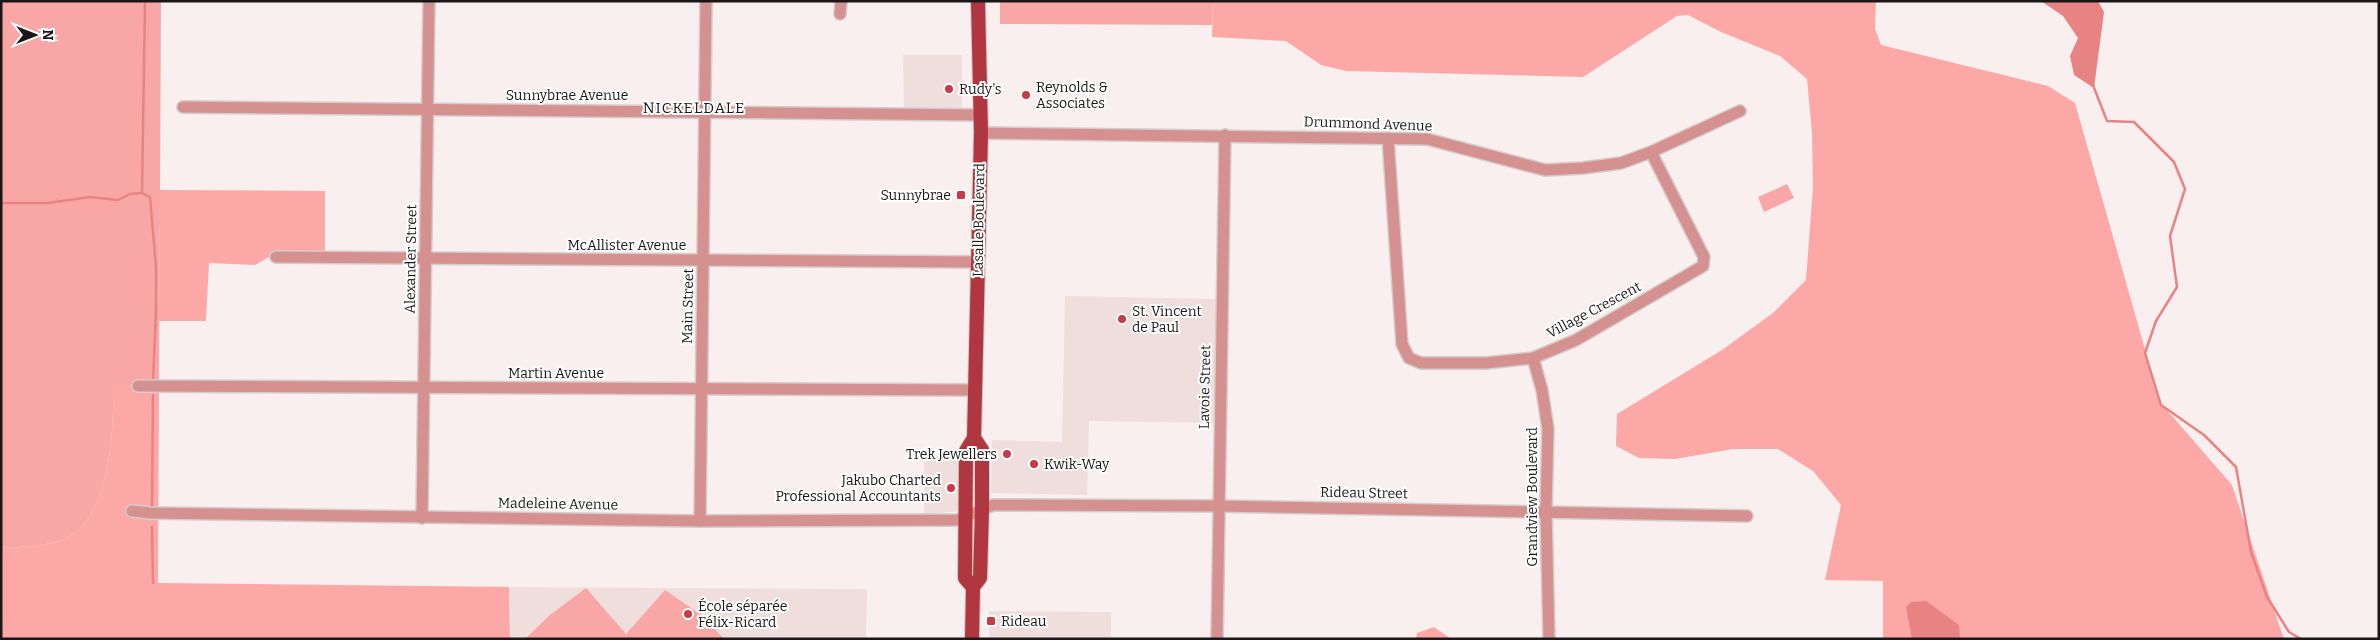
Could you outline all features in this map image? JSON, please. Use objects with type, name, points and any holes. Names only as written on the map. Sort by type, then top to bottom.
[{"type":"main road","name":"Lasalle Boulevard","points":[[973,586],[965,578],[965,517],[966,451],[974,438],[981,133],[978,1]]},
{"type":"main road","name":"Lasalle Boulevard","points":[[972,639],[973,586],[980,578],[982,510],[982,450],[974,438]]},
{"type":"street","name":"Alexander Street","points":[[422,518],[430,1]]},
{"type":"street","name":"Main Street","points":[[700,521],[706,1]]},
{"type":"street","points":[[840,14],[841,1]]},
{"type":"street","name":"Sunnybrae Avenue","points":[[183,106],[981,115]]},
{"type":"street","name":"Drummond Avenue","points":[[981,133],[1427,139],[1545,170],[1621,163],[1651,152],[1740,110]]},
{"type":"street","name":"Lavoie Street","points":[[1216,639],[1225,135]]},
{"type":"street","name":"Village Crescent","points":[[1388,138],[1402,344],[1409,358],[1421,363],[1486,363],[1532,358],[1576,340],[1702,266],[1704,258],[1651,152]]},
{"type":"street","name":"McAllister Avenue","points":[[276,257],[978,262]]},
{"type":"street","name":"Grandview Boulevard","points":[[1532,358],[1542,390],[1548,428],[1546,512],[1549,639]]},
{"type":"street","name":"Martin Avenue","points":[[138,386],[975,390]]},
{"type":"street","name":"Rideau Street","points":[[982,510],[993,505],[1218,506],[1747,516]]},
{"type":"street","name":"Madeleine Avenue","points":[[132,511],[422,518],[700,521],[958,520],[982,510]]},
{"type":"shaded area","points":[[1,1],[161,1],[159,385],[113,385],[113,422],[108,466],[95,506],[85,523],[72,535],[57,542],[1,548]]},
{"type":"shaded area","points":[[1000,1],[1213,1],[1212,25],[1000,24]]},
{"type":"shaded area","points":[[1213,1],[1876,1],[1875,29],[1881,45],[2048,86],[2075,103],[2160,402],[2232,485],[2284,639],[1883,639],[1883,581],[1825,580],[1841,505],[1813,471],[1778,449],[1733,449],[1675,459],[1639,458],[1616,446],[1617,414],[1722,350],[1773,313],[1806,280],[1813,187],[1812,133],[1807,79],[1780,56],[1721,32],[1688,15],[1677,16],[1583,77],[1346,71],[1321,65],[1286,41],[1212,37]]},
{"type":"shaded area","points":[[2041,1],[2098,1],[2104,12],[2094,88],[2074,75],[2070,56],[2078,38],[2063,16]]},
{"type":"shaded area","points":[[903,55],[962,55],[962,108],[904,108]]},
{"type":"shaded area","points":[[1787,184],[1794,198],[1764,212],[1758,197]]},
{"type":"shaded area","points":[[160,190],[325,191],[325,257],[271,256],[255,265],[209,263],[206,321],[159,321]]},
{"type":"shaded area","points":[[1065,296],[1216,299],[1216,423],[1089,421],[1087,495],[991,493],[992,440],[1062,442]]},
{"type":"shaded area","points":[[113,385],[159,385],[158,583],[509,587],[510,639],[1,639],[1,548],[57,542],[72,535],[85,523],[95,506],[108,466],[111,444]]},
{"type":"shaded area","points":[[960,455],[959,511],[924,515],[924,456]]},
{"type":"shaded area","name":"École séparée Félix-Ricard","points":[[509,587],[867,589],[866,639],[510,639]]},
{"type":"shaded area","points":[[586,588],[626,634],[665,590],[704,617],[724,639],[525,639],[550,615]]},
{"type":"shaded area","points":[[1926,601],[1959,625],[1960,639],[1912,639],[1906,607],[1911,602]]},
{"type":"shaded area","points":[[989,611],[1111,612],[1111,639],[989,639]]},
{"type":"shaded area","points":[[1434,627],[1451,639],[1416,639],[1417,633]]},
{"type":"waterway","points":[[145,1],[142,193],[150,197],[156,267],[153,381]]},
{"type":"waterway","points":[[2093,85],[2107,121],[2134,122],[2174,162],[2185,189],[2170,236],[2177,287],[2156,321],[2145,353],[2161,405],[2204,435],[2236,467],[2251,552],[2267,597],[2289,632],[2301,639]]},
{"type":"waterway","points":[[1,203],[48,203],[90,197],[118,200],[130,194],[142,193]]},
{"type":"waterway","points":[[152,508],[153,395]]},
{"type":"waterway","points":[[152,527],[153,583]]},
{"type":"place","name":"Rudy's","points":[[949,89]]},
{"type":"place","name":"Reynolds & Associates","points":[[1026,95]]},
{"type":"place","name":"Sunnybrae","points":[[961,195]]},
{"type":"place","name":"St. Vincent de Paul","points":[[1122,319]]},
{"type":"place","name":"Trek Jewellers","points":[[1007,454]]},
{"type":"place","name":"Kwik-Way","points":[[1034,464]]},
{"type":"place","name":"Jakubo Charted Professional Accountants","points":[[951,488]]},
{"type":"place","name":"École séparée Félix-Ricard","points":[[688,614]]},
{"type":"place","name":"Rideau","points":[[991,621]]},
{"type":"district","name":"NICKELDALE","points":[[694,108]]}]
